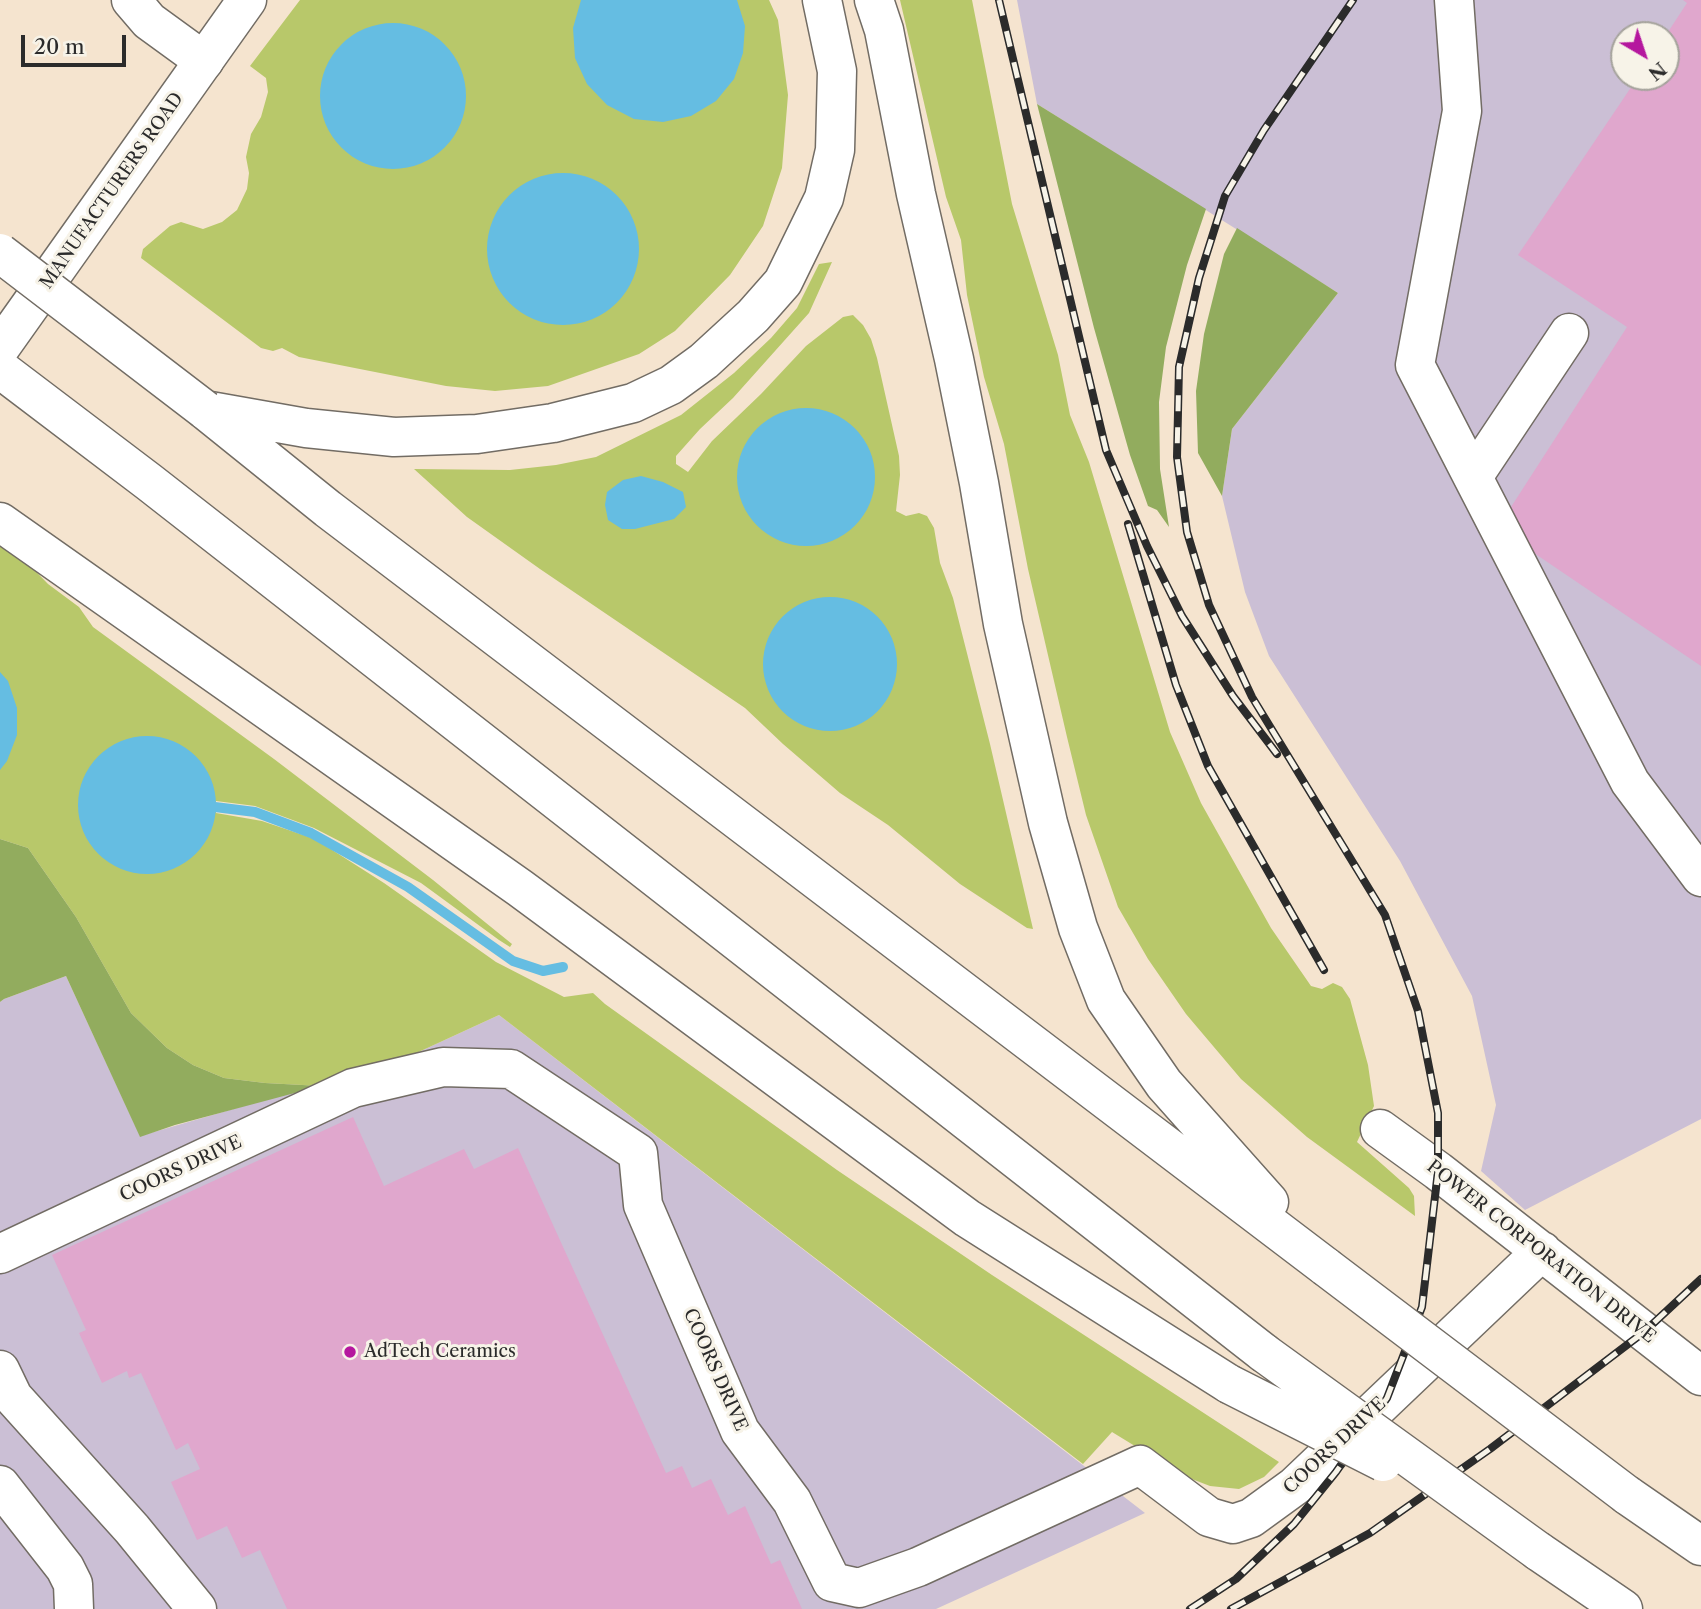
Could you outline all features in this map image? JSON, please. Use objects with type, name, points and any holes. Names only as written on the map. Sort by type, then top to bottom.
[{"type":"main road","points":[[131,0],[149,22],[204,61]]},
{"type":"main road","name":"MANUFACTURERS ROAD","points":[[0,348],[247,0]]},
{"type":"main road","points":[[205,410],[306,428],[394,437],[477,434],[553,423],[633,404],[671,385],[704,361],[753,316],[783,282],[824,198],[835,150],[836,71],[822,0]]},
{"type":"main road","points":[[874,0],[884,30],[916,194],[954,359],[1003,624],[1048,823],[1078,928],[1106,1000],[1164,1084],[1326,1267]]},
{"type":"main road","points":[[1454,0],[1462,111],[1415,365],[1630,782],[1701,877]]},
{"type":"main road","points":[[0,253],[205,410],[328,509],[1627,1495],[1701,1546]]},
{"type":"main road","points":[[1473,477],[1569,333]]},
{"type":"main road","points":[[0,369],[149,482],[1264,1353],[1538,1551],[1623,1609]]},
{"type":"main road","points":[[0,522],[520,888],[967,1218],[1229,1384],[1490,1516]]},
{"type":"main road","name":"COORS DRIVE","points":[[0,1254],[353,1088],[443,1067],[511,1069],[638,1153],[642,1205],[740,1431],[792,1501],[832,1582],[859,1588],[919,1567],[1140,1465],[1209,1517],[1233,1524],[1251,1518],[1295,1486],[1542,1251]]},
{"type":"main road","name":"POWER CORPORATION DRIVE","points":[[1380,1129],[1542,1251],[1701,1376]]},
{"type":"main road","points":[[0,1370],[13,1397],[132,1529],[197,1609]]},
{"type":"main road","points":[[0,1485],[65,1568],[73,1584],[74,1609]]},
{"type":"shaded area","points":[[1017,0],[1701,0],[1701,1119],[1525,1210],[1481,1171],[1496,1105],[1472,996],[1400,861],[1269,656],[1245,592],[1222,496],[1232,429],[1338,293],[1037,104]]},
{"type":"shaded area","points":[[66,976],[140,1136],[399,1061],[499,1015],[1145,1513],[936,1609],[0,1609],[0,1002]]},
{"type":"green space","points":[[300,0],[769,0],[778,20],[788,95],[782,168],[763,226],[730,275],[675,331],[639,354],[548,386],[495,391],[446,386],[299,357],[282,348],[273,351],[261,348],[141,258],[143,249],[170,226],[181,222],[203,229],[222,222],[237,210],[247,189],[249,173],[246,157],[251,134],[261,117],[268,92],[266,78],[250,66]]},
{"type":"green space","points":[[900,0],[972,0],[1012,204],[1058,355],[1070,415],[1089,462],[1170,732],[1201,803],[1271,928],[1311,986],[1322,989],[1333,983],[1342,987],[1350,999],[1368,1065],[1374,1106],[1357,1142],[1409,1188],[1414,1196],[1415,1216],[1307,1137],[1241,1079],[1186,1014],[1148,959],[1118,907],[1086,815],[1067,737],[1028,569],[1004,444],[984,377],[967,295],[961,240],[946,197]]},
{"type":"green space","points":[[1037,104],[1206,209],[1187,265],[1166,347],[1159,402],[1160,469],[1169,527],[1157,510],[1148,506],[1130,455],[1094,328]]},
{"type":"green space","points":[[1237,228],[1338,293],[1232,429],[1222,496],[1198,453],[1196,391],[1204,334],[1224,254]]},
{"type":"green space","points":[[832,262],[809,313],[733,398],[676,456],[676,464],[688,472],[712,441],[806,346],[843,317],[853,315],[863,325],[877,358],[899,456],[896,511],[906,516],[919,513],[927,516],[934,528],[940,563],[953,598],[990,744],[1033,929],[1027,928],[960,884],[888,825],[840,793],[745,708],[467,517],[414,469],[510,470],[596,457],[681,415],[734,373],[771,338],[797,308],[819,264]]},
{"type":"green space","points":[[0,542],[19,554],[48,584],[79,607],[93,627],[274,759],[512,944],[510,947],[499,940],[421,883],[314,828],[255,806],[216,801],[216,813],[262,821],[315,839],[384,883],[496,962],[564,997],[593,993],[837,1170],[992,1275],[1279,1462],[1264,1477],[1239,1489],[1210,1486],[1184,1476],[1112,1432],[1083,1464],[499,1015],[399,1061],[321,1086],[224,1078],[193,1065],[167,1048],[131,1013],[76,917],[28,848],[0,839]]},
{"type":"green space","points":[[0,839],[28,848],[76,917],[131,1013],[167,1048],[193,1065],[224,1078],[321,1086],[140,1137],[66,976],[0,1002]]},
{"type":"water","points":[[581,0],[737,0],[745,26],[743,53],[734,79],[716,101],[691,116],[663,122],[634,119],[607,105],[587,84],[575,58],[573,28]]},
{"type":"water","points":[[393,23],[421,28],[445,44],[461,68],[466,96],[461,124],[445,148],[421,164],[393,169],[365,164],[341,148],[325,124],[320,96],[325,68],[341,44],[365,28]]},
{"type":"water","points":[[563,173],[592,179],[617,195],[633,220],[639,249],[633,278],[617,303],[592,319],[563,325],[534,319],[509,303],[493,278],[487,249],[493,220],[509,195],[534,179]]},
{"type":"water","points":[[806,408],[833,413],[855,428],[870,450],[875,477],[870,504],[855,526],[833,541],[806,546],[779,541],[757,526],[742,504],[737,477],[742,450],[757,428],[779,413]]},
{"type":"water","points":[[641,476],[663,482],[683,492],[686,507],[674,519],[635,529],[622,529],[608,520],[605,505],[607,492],[623,480]]},
{"type":"water","points":[[830,597],[856,602],[878,616],[892,638],[897,664],[892,690],[878,712],[856,726],[830,731],[804,726],[782,712],[768,690],[763,664],[768,638],[782,616],[804,602]]},
{"type":"water","points":[[0,672],[8,681],[17,708],[17,735],[7,761],[0,770]]},
{"type":"water","points":[[147,736],[173,741],[196,756],[211,779],[216,805],[211,831],[196,854],[173,869],[147,874],[121,869],[98,854],[83,831],[78,805],[83,779],[98,756],[121,741]]},
{"type":"building","points":[[1683,0],[1701,0],[1701,666],[1531,551],[1511,507],[1627,327],[1518,255],[1629,91],[1680,91],[1680,21],[1675,21],[1687,3]]},
{"type":"building","name":"AdTech Ceramics","points":[[353,1117],[384,1186],[464,1149],[474,1169],[518,1148],[666,1473],[682,1466],[692,1488],[711,1479],[728,1515],[745,1506],[771,1564],[780,1560],[802,1609],[287,1609],[260,1550],[242,1558],[227,1526],[197,1540],[171,1482],[200,1469],[188,1443],[176,1450],[141,1373],[129,1378],[127,1371],[102,1383],[79,1333],[86,1330],[52,1255]]},
{"type":"waterway","points":[[215,807],[255,812],[311,833],[408,887],[513,961],[543,971],[563,967]]},
{"type":"railway","points":[[999,0],[1106,450],[1147,546],[1182,616],[1233,696],[1277,754]]},
{"type":"railway","points":[[1190,1609],[1236,1579],[1294,1524],[1336,1472],[1387,1398],[1422,1307],[1438,1171],[1438,1113],[1418,1011],[1385,915],[1252,697],[1209,605],[1187,532],[1177,457],[1179,367],[1199,278],[1225,196],[1264,130],[1353,0]]},
{"type":"railway","points":[[1128,524],[1176,685],[1208,766],[1324,970]]},
{"type":"railway","points":[[1231,1609],[1370,1533],[1490,1449],[1644,1332],[1701,1279]]},
{"type":"place","name":"AdTech Ceramics","points":[[350,1352]]}]
